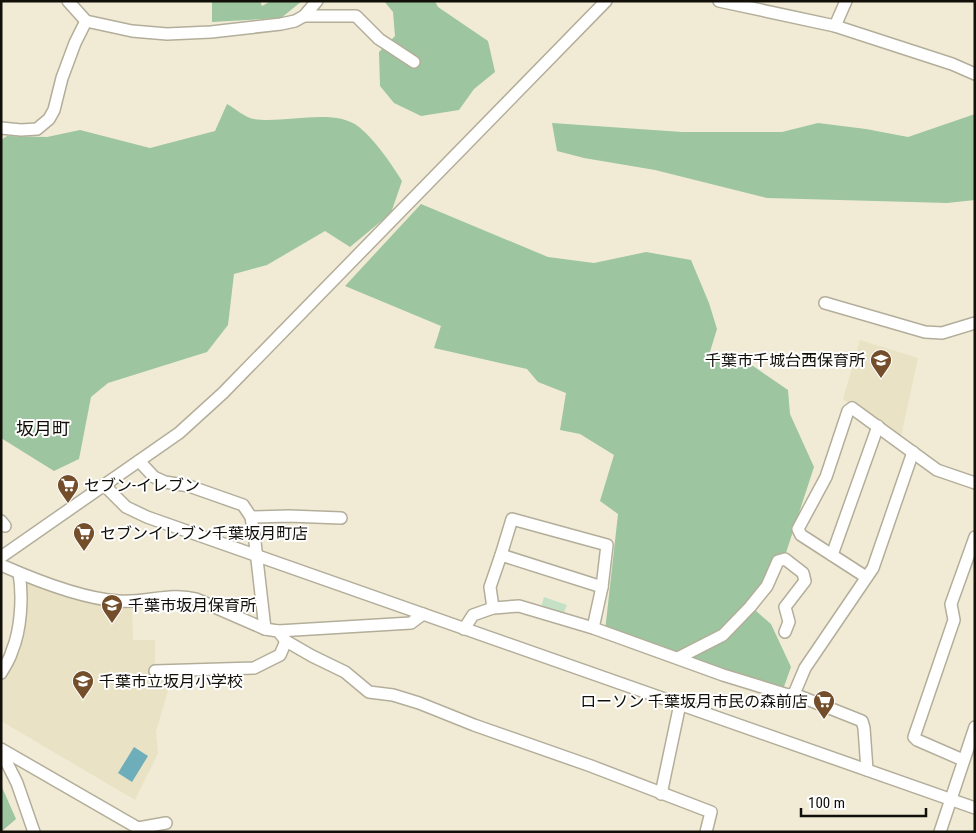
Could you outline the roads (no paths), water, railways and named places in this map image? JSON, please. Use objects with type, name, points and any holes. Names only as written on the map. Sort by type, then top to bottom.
[{"type":"street","points":[[68,1],[86,21],[125,30],[167,34],[261,27],[295,21],[304,16],[317,1]]},
{"type":"street","points":[[1,557],[179,433],[223,393],[606,1]]},
{"type":"street","points":[[719,1],[835,26],[952,64],[975,74]]},
{"type":"street","points":[[835,26],[846,1]]},
{"type":"street","points":[[304,16],[356,16],[378,39],[414,62]]},
{"type":"street","points":[[1,128],[37,129],[49,119],[54,110],[62,78],[72,51],[86,21]]},
{"type":"street","points":[[825,303],[925,332],[942,333],[975,323]]},
{"type":"street","points":[[866,577],[801,535],[798,529],[826,477],[848,411],[852,408],[937,470],[975,483]]},
{"type":"street","points":[[832,555],[878,426]]},
{"type":"street","points":[[794,694],[805,668],[858,593],[873,568],[913,452]]},
{"type":"street","points":[[139,460],[154,477],[165,482],[189,486],[243,505],[250,516],[265,629]]},
{"type":"street","points":[[104,485],[126,507],[256,556],[975,808]]},
{"type":"street","points":[[250,516],[341,518]]},
{"type":"street","points":[[493,608],[490,587],[512,519],[607,545],[602,587],[593,628]]},
{"type":"street","points":[[963,760],[914,737],[954,620],[951,604],[975,538]]},
{"type":"street","points":[[501,555],[602,587]]},
{"type":"street","points":[[678,658],[722,635],[750,607],[767,586],[778,561],[785,559],[803,573],[804,581],[785,607],[789,622],[784,632]]},
{"type":"street","points":[[1,565],[60,588],[100,598],[135,602],[185,596],[265,629],[278,631],[412,623],[423,614]]},
{"type":"street","points":[[1,672],[12,652],[16,639],[22,590],[19,573]]},
{"type":"street","points":[[464,628],[473,615],[493,608],[519,606],[593,628],[723,675],[788,695],[794,694],[862,721],[867,770]]},
{"type":"street","points":[[278,631],[286,641],[345,672],[369,692],[393,695],[419,703],[712,812],[706,832]]},
{"type":"street","points":[[155,671],[254,668],[280,655],[286,641]]},
{"type":"street","points":[[661,794],[680,704]]},
{"type":"street","points":[[940,832],[975,727]]},
{"type":"street","points":[[1,750],[138,828],[166,824]]},
{"type":"street","points":[[1,750],[17,783],[34,832]]},
{"type":"water","points":[[134,747],[148,756],[132,782],[118,773]]},
{"type":"place","name":"千葉市千城台西保育所","points":[[881,379]]},
{"type":"place","name":"セブン-イレブン","points":[[68,504]]},
{"type":"place","name":"セブンイレブン千葉坂月町店","points":[[84,552]]},
{"type":"place","name":"千葉市坂月保育所","points":[[112,624]]},
{"type":"place","name":"千葉市立坂月小学校","points":[[83,700]]},
{"type":"place","name":"ローソン 千葉坂月市民の森前店","points":[[824,720]]},
{"type":"district","name":"坂月町","points":[[43,428]]}]
